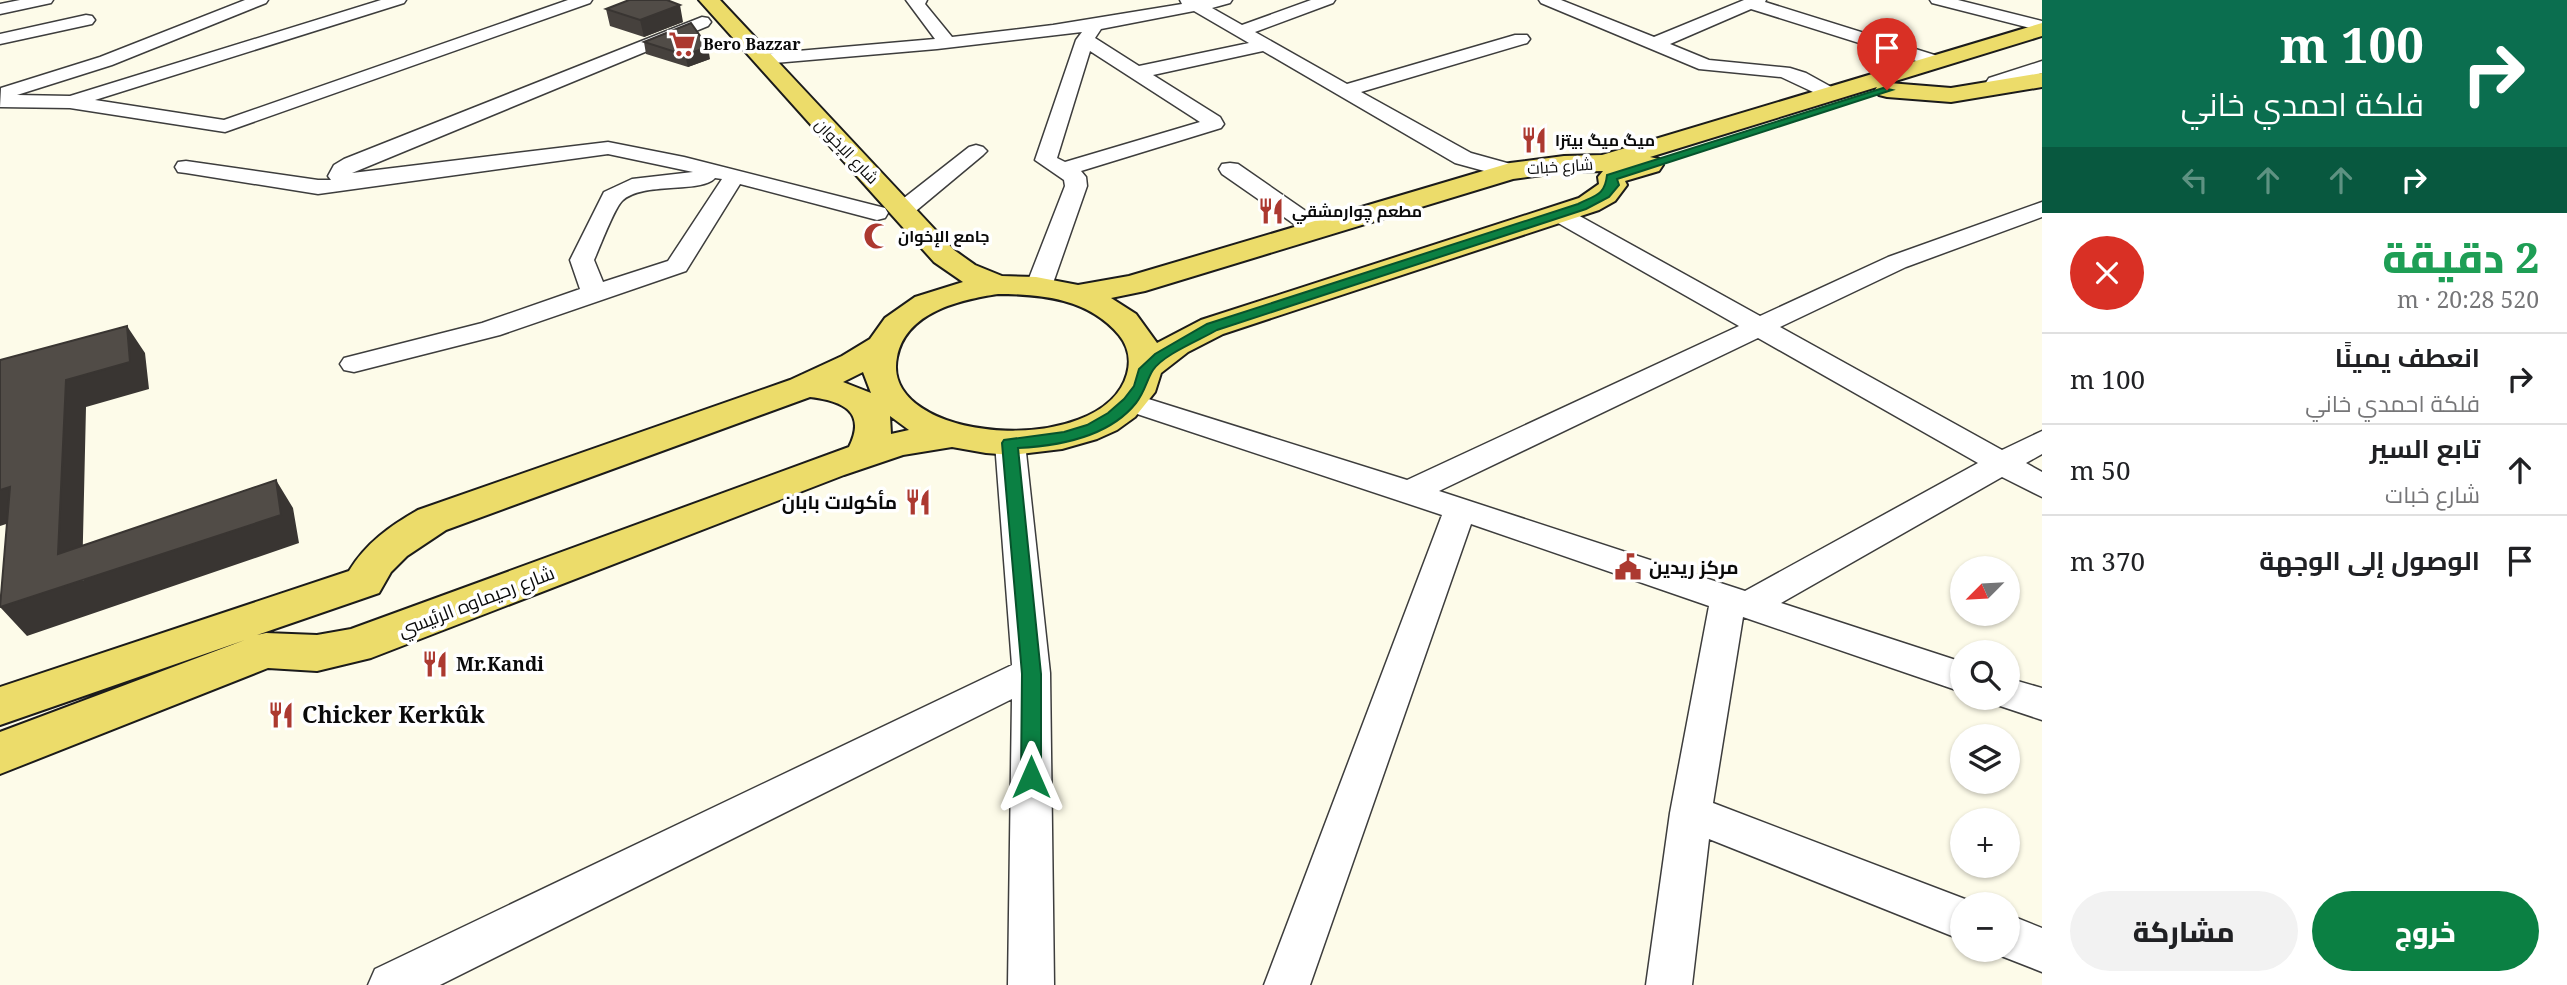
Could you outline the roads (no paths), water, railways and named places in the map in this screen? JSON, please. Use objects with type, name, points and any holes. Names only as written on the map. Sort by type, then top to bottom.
[{"type":"main road","points":[[684,0],[706,11],[934,278],[964,290],[998,285],[1039,286],[1104,306],[1131,328],[1145,354],[1146,369],[1141,386],[1129,402],[1113,416],[1092,428],[1067,437],[1039,442],[1010,443],[952,435],[921,422],[898,405],[884,386],[878,365],[883,345],[934,278]]},
{"type":"main road","name":"شارع الإخوان","points":[[706,11],[763,60],[903,210],[934,278],[998,285]]},
{"type":"main road","points":[[1993,14],[1965,32],[1970,38],[1997,48]]},
{"type":"main road","name":"شارع خبات","points":[[1607,170],[1828,93],[1931,69],[1997,48],[2042,28]]},
{"type":"main road","name":"شارع خبات","points":[[1997,48],[2042,40]]},
{"type":"main road","points":[[1931,69],[1957,94]]},
{"type":"main road","name":"شارع خبات","points":[[1075,295],[1146,280],[1510,171],[1545,166],[1607,170],[1887,90],[1931,69]]},
{"type":"main road","points":[[1887,90],[1957,94],[2042,80]]},
{"type":"main road","name":"شارع خبات","points":[[1146,369],[1176,345],[1199,333],[1559,214],[1605,195],[1613,185],[1607,170]]},
{"type":"main road","points":[[1146,280],[1136,291],[1133,305],[1147,320],[1168,329],[1199,333]]},
{"type":"main road","points":[[0,706],[364,582],[377,559],[432,520],[806,386],[883,345]]},
{"type":"main road","points":[[806,386],[831,387],[852,395],[868,406],[876,421],[874,438],[864,455]]},
{"type":"main road","name":"شارع رحيماوه الرئيسي","points":[[0,753],[266,650],[299,654],[355,646],[864,455],[898,444],[952,435]]},
{"type":"street","points":[[0,95],[106,61],[260,0]]},
{"type":"street","points":[[70,102],[398,0]]},
{"type":"street","points":[[0,101],[70,102],[225,126],[584,0]]},
{"type":"street","points":[[919,0],[914,1],[947,42]]},
{"type":"street","points":[[763,60],[947,42],[1090,32],[1192,3],[1224,0]]},
{"type":"street","points":[[1241,31],[1327,0]]},
{"type":"street","points":[[1554,3],[1580,0]]},
{"type":"street","points":[[0,9],[37,1]]},
{"type":"street","points":[[1654,44],[1757,1],[1788,6],[1931,69]]},
{"type":"street","points":[[1949,1],[2042,28]]},
{"type":"street","points":[[1192,3],[1463,158],[1510,171]]},
{"type":"street","points":[[1554,3],[1713,66],[1791,74],[1828,93]]},
{"type":"street","points":[[359,180],[341,179],[339,174],[352,163],[706,11]]},
{"type":"street","points":[[0,39],[86,20]]},
{"type":"street","points":[[1066,169],[1214,124],[1134,73],[1090,32]]},
{"type":"street","points":[[1039,286],[1076,186],[1075,177],[1066,169],[1049,164],[1046,160],[1090,32]]},
{"type":"street","points":[[1346,90],[1521,39]]},
{"type":"street","points":[[1134,73],[1266,45]]},
{"type":"street","points":[[106,61],[152,76]]},
{"type":"street","points":[[1998,88],[1996,82],[2042,66]]},
{"type":"street","points":[[186,167],[318,187],[608,148],[684,163],[877,213]]},
{"type":"street","points":[[903,210],[976,151]]},
{"type":"street","points":[[1230,169],[1315,228]]},
{"type":"street","points":[[594,293],[582,260],[612,197],[632,186],[653,182],[729,176]]},
{"type":"street","points":[[354,364],[491,329],[677,266],[729,176]]},
{"type":"street","points":[[1409,492],[1898,262],[2042,209]]},
{"type":"street","points":[[1559,214],[2042,486]]},
{"type":"street","points":[[1129,402],[1409,492],[1950,673]]},
{"type":"street","points":[[1669,985],[1691,813],[1738,602],[2042,441]]},
{"type":"street","points":[[1010,443],[1031,674],[1031,985]]},
{"type":"street","points":[[1287,985],[1460,509]]},
{"type":"street","points":[[391,985],[1031,674]]},
{"type":"street","points":[[2020,697],[2042,704]]},
{"type":"street","points":[[1691,813],[1950,914]]},
{"type":"street","points":[[2020,941],[2042,950]]},
{"type":"place","name":"Bero Bazzar","points":[[682,44]]},
{"type":"place","name":"ميگ ميگ بيتزا","points":[[1534,140]]},
{"type":"place","name":"مطعم چوارمشقي","points":[[1271,211]]},
{"type":"place","name":"جامع الإخوان","points":[[877,236]]},
{"type":"place","name":"مأكولات بابان","points":[[918,502]]},
{"type":"place","name":"مركز ريدين","points":[[1628,567]]},
{"type":"place","name":"Mr.Kandi","points":[[435,664]]},
{"type":"place","name":"Chicker Kerkûk","points":[[281,715]]}]
